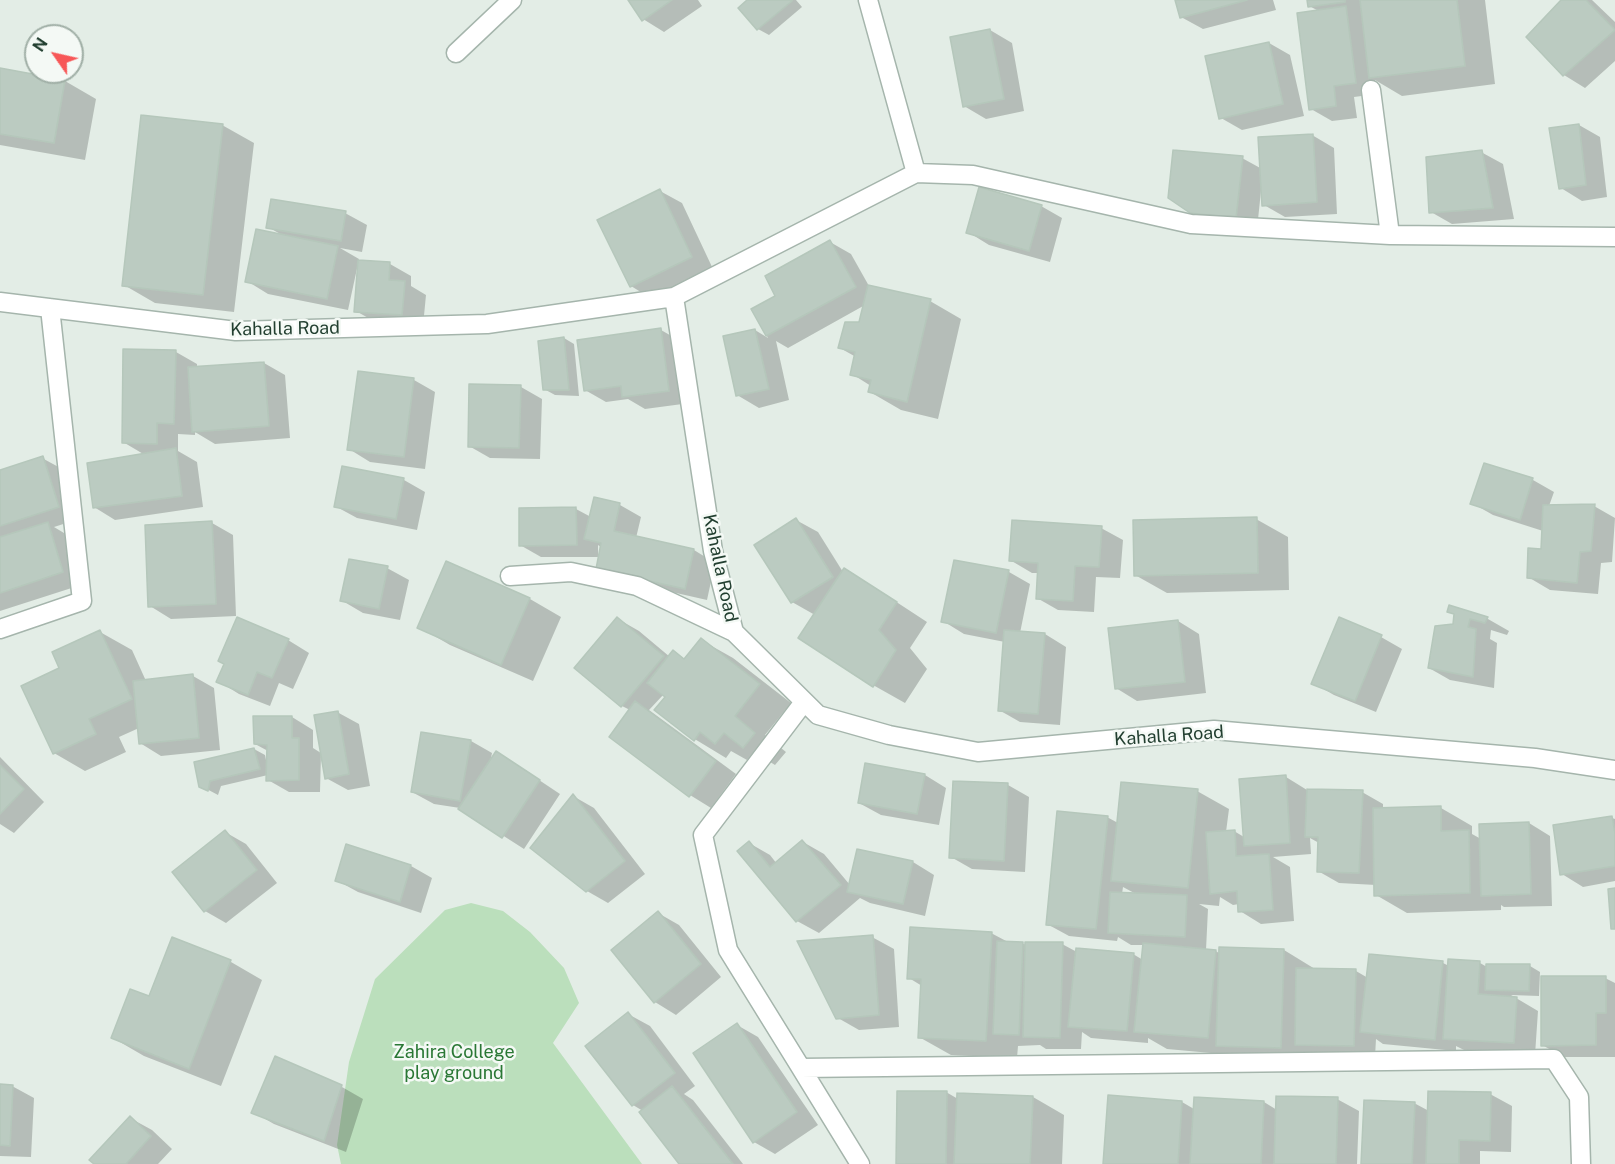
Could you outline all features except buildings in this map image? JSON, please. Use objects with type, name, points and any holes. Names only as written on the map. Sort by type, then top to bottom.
[{"type":"street","points":[[456,52],[512,0]]},
{"type":"street","points":[[868,0],[916,173]]},
{"type":"street","points":[[1371,90],[1390,235]]},
{"type":"street","points":[[674,297],[916,173],[973,175],[1191,224],[1390,235],[1615,237]]},
{"type":"street","name":"Kahalla Road","points":[[0,302],[236,331],[487,324],[674,297],[713,550],[734,632],[818,715],[889,735],[978,752],[1214,730],[1535,758],[1615,770]]},
{"type":"street","points":[[0,629],[82,601],[50,308]]},
{"type":"street","points":[[510,576],[571,572],[637,586],[734,632]]},
{"type":"street","points":[[804,702],[703,835],[728,950],[860,1164]]},
{"type":"street","points":[[801,1068],[1554,1059],[1579,1097],[1581,1164]]},
{"type":"green space","name":"Zahira College play ground","points":[[471,903],[503,911],[530,932],[564,968],[579,1003],[553,1043],[642,1164],[341,1164],[337,1145],[349,1062],[375,979],[445,910]]}]
